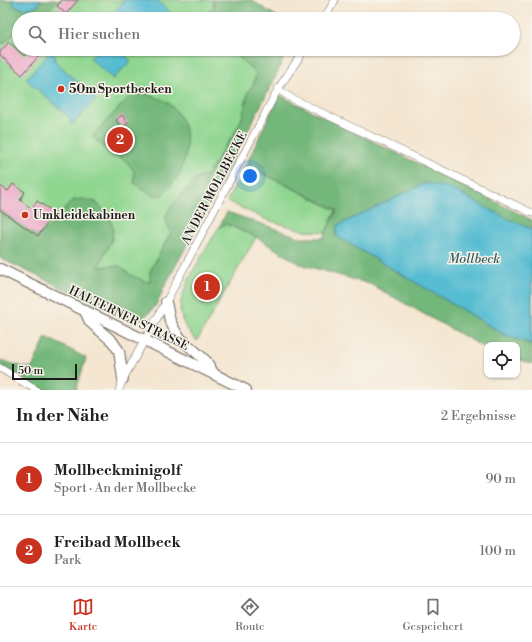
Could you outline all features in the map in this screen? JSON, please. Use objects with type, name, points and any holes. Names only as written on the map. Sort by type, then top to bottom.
[{"type":"main road","name":"HALTERNER STRASSE","points":[[0,270],[246,390]]},
{"type":"main road","points":[[166,302],[170,321],[178,336],[206,361],[214,374]]},
{"type":"main road","points":[[85,312],[90,322],[112,341],[119,351],[123,379]]},
{"type":"street","points":[[328,12],[335,0]]},
{"type":"street","name":"AN DER MOLLBECKE","points":[[119,390],[123,379],[166,302],[278,89],[301,56]]},
{"type":"street","points":[[278,89],[291,98],[532,213]]},
{"type":"street","points":[[0,368],[36,390]]},
{"type":"green space","points":[[0,0],[59,0],[47,12],[12,12],[12,35],[3,44],[0,41]]},
{"type":"green space","points":[[59,0],[213,0],[213,5],[224,12],[47,12]]},
{"type":"green space","points":[[213,0],[251,0],[270,12],[208,12],[210,9],[214,8]]},
{"type":"green space","points":[[12,35],[12,56],[276,56],[278,58],[142,314],[0,210],[0,41],[4,44]]},
{"type":"green space","points":[[284,56],[273,82],[163,289],[159,300],[148,314],[133,322],[0,258],[0,210],[38,236],[52,225],[69,204],[74,200],[82,199],[96,202],[109,216],[113,227],[112,240],[99,267],[120,266],[129,274],[144,281],[150,282],[150,271],[171,232],[165,218],[168,211],[191,183],[198,178],[205,176],[214,165],[234,134],[242,118],[248,92],[254,83],[256,73],[238,57]]},
{"type":"green space","points":[[135,91],[169,103],[178,114],[185,130],[186,146],[183,164],[176,179],[162,195],[152,195],[134,183],[134,171],[126,161],[106,149],[92,136]]},
{"type":"green space","points":[[279,95],[532,220],[532,364],[520,360],[520,342],[484,342],[484,347],[370,284],[300,264],[256,237],[226,224],[219,227],[227,212],[302,238],[323,238],[337,210],[246,165]]},
{"type":"green space","points":[[246,165],[336,210],[326,232],[305,231],[267,220],[227,201]]},
{"type":"green space","points":[[226,224],[256,237],[197,341],[183,323],[180,306],[187,283],[194,270],[219,227]]},
{"type":"green space","points":[[46,337],[86,358],[76,390],[41,390],[0,365],[0,360],[23,367],[32,368]]},
{"type":"water","points":[[11,0],[41,0],[38,6],[26,9],[15,6]]},
{"type":"water","points":[[125,0],[157,0],[170,12],[114,12]]},
{"type":"water","name":"50m Sportbecken","points":[[47,56],[55,56],[56,57],[54,60],[96,99],[73,124],[69,121],[71,119],[26,79]]},
{"type":"water","points":[[92,56],[126,56],[131,61],[113,79],[90,58]]},
{"type":"water","name":"Mollbeck","points":[[425,183],[450,188],[506,218],[532,229],[532,344],[507,336],[336,236],[337,226]]},
{"type":"building","points":[[62,0],[78,0],[68,12],[64,12],[57,6]]},
{"type":"building","points":[[9,42],[12,45],[12,56],[39,56],[22,75],[0,55],[0,52]]},
{"type":"building","points":[[122,115],[128,123],[122,128],[116,120]]},
{"type":"building","name":"Umkleidekabinen","points":[[13,184],[25,192],[20,200],[32,209],[37,201],[55,213],[38,236],[0,210],[0,186],[8,191]]},
{"type":"place","name":"50m Sportbecken","points":[[61,89]]},
{"type":"place","name":"Freibad Mollbeck","points":[[120,140]]},
{"type":"place","name":"Umkleidekabinen","points":[[25,215]]},
{"type":"place","name":"Mollbeckminigolf","points":[[207,287]]}]
